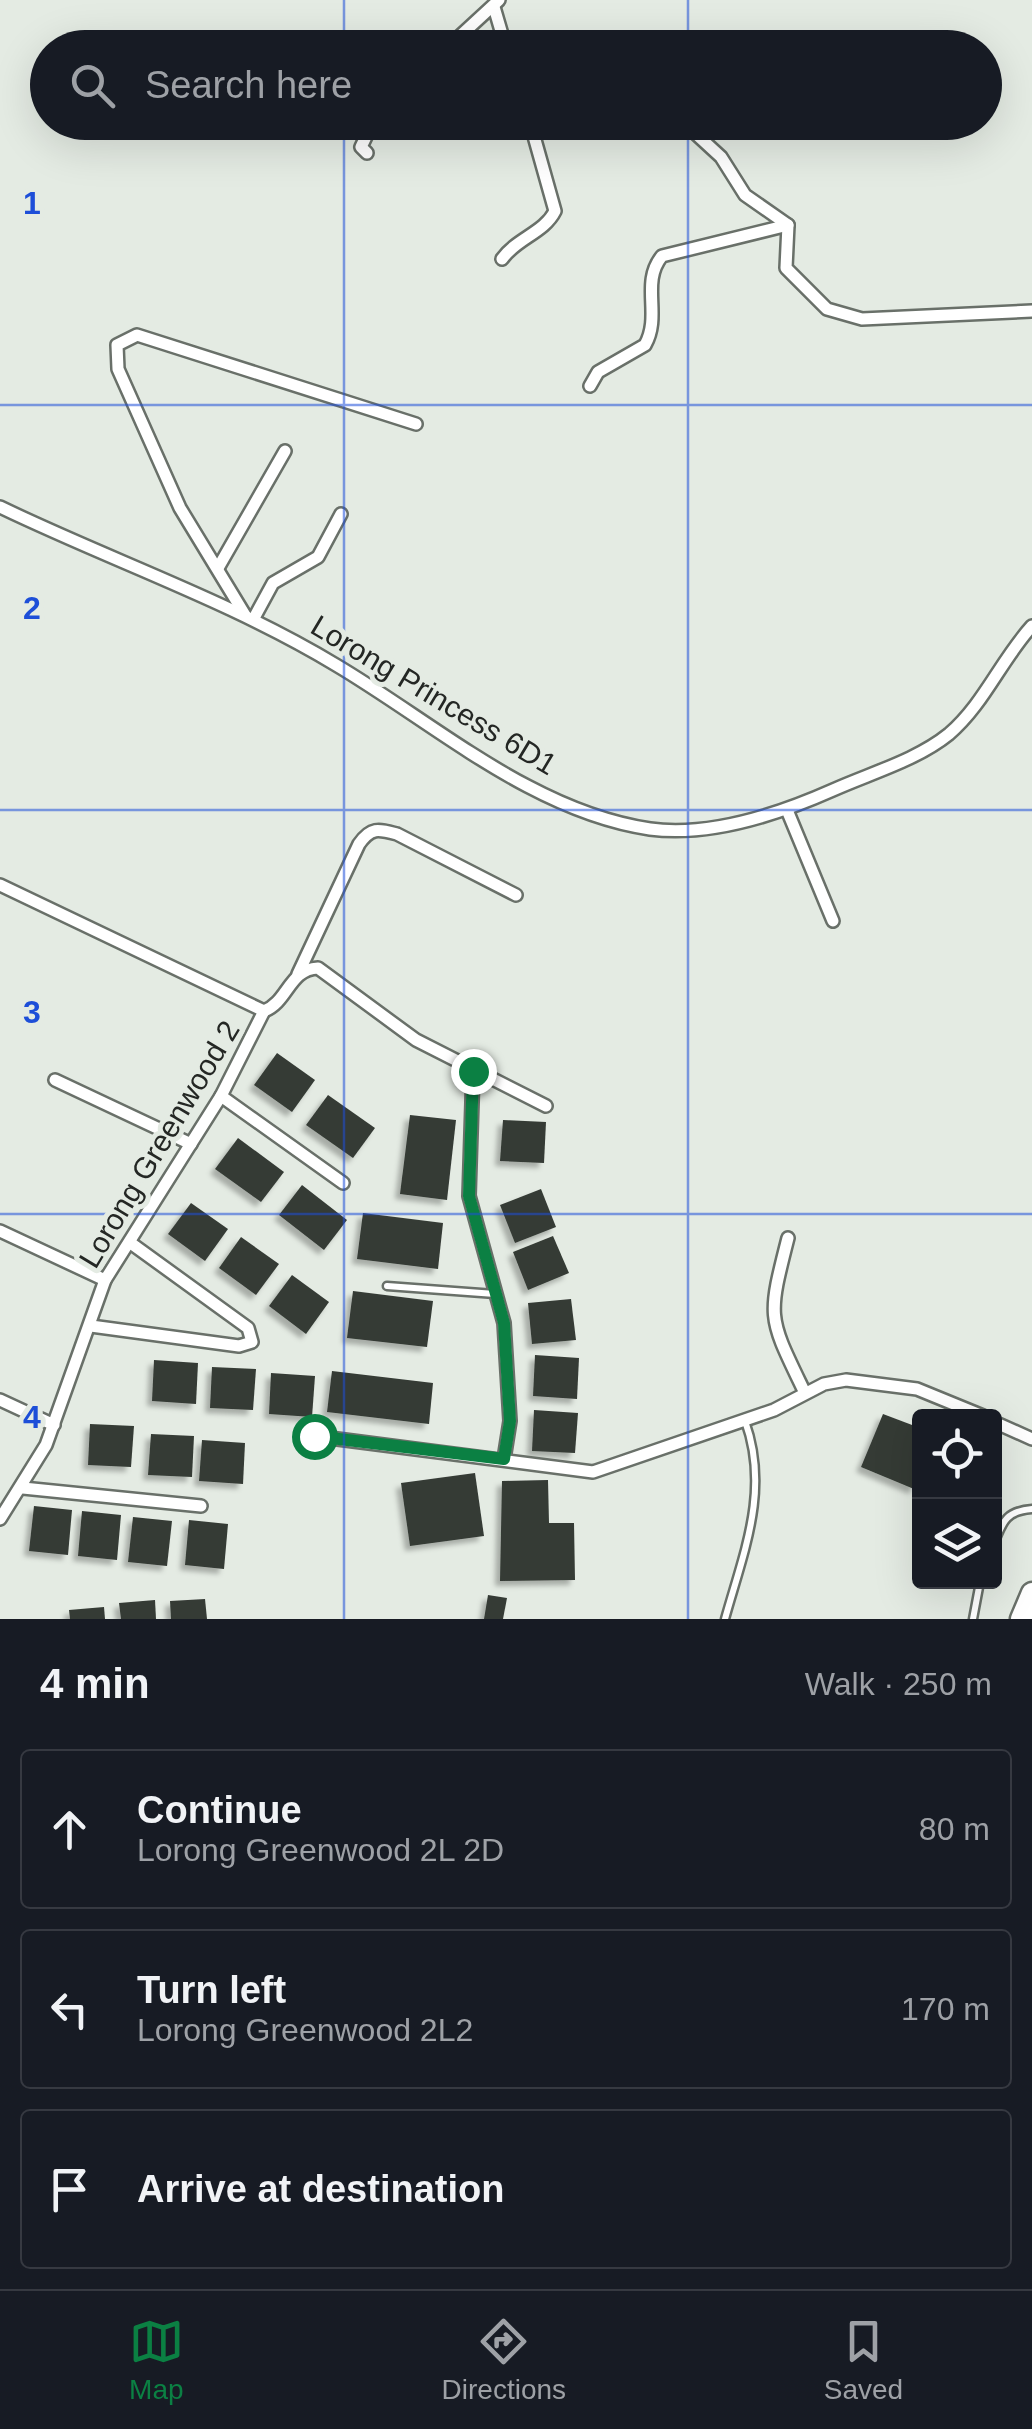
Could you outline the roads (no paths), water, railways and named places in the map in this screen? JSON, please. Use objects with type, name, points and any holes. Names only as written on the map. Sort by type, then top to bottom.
[{"type":"highway","points":[[1021,1619],[1032,1594]]},
{"type":"street","points":[[467,30],[496,4],[502,30]]},
{"type":"street","points":[[363,140],[362,147],[367,153]]},
{"type":"street","points":[[502,259],[512,246],[549,224],[556,211],[535,140]]},
{"type":"street","points":[[705,140],[745,195],[788,224]]},
{"type":"street","points":[[788,224],[786,268],[827,308],[841,315],[862,319],[922,314],[1000,316],[1032,311]]},
{"type":"street","points":[[590,386],[598,372],[646,345],[654,320],[650,280],[662,256],[788,224]]},
{"type":"street","points":[[340,514],[318,557],[272,583],[250,617],[180,508],[118,369],[117,346],[125,337],[137,335],[416,424]]},
{"type":"street","points":[[218,568],[285,450]]},
{"type":"street","name":"Lorong Princess 6D1","points":[[0,507],[115,562],[250,617],[338,666],[497,768],[614,822],[652,830],[685,829],[787,810],[945,737],[974,708],[1032,626]]},
{"type":"street","points":[[787,810],[833,921]]},
{"type":"street","name":"Lorong Greenwood 2","points":[[0,1519],[23,1488],[54,1425],[105,1280],[132,1244],[221,1096],[264,1012],[279,1001],[298,974],[368,832],[377,828],[397,834],[516,895]]},
{"type":"street","points":[[0,885],[264,1012]]},
{"type":"street","points":[[298,974],[318,968],[416,1040],[546,1106]]},
{"type":"street","points":[[473,1071],[469,1196],[496,1294],[510,1372],[510,1421],[504,1459]]},
{"type":"street","points":[[56,1080],[191,1144]]},
{"type":"street","points":[[221,1096],[343,1184]]},
{"type":"street","points":[[0,1231],[105,1280]]},
{"type":"street","points":[[788,1238],[771,1303],[773,1327],[805,1393]]},
{"type":"street","points":[[91,1326],[239,1346],[252,1342],[248,1328],[132,1244]]},
{"type":"street","points":[[314,1436],[593,1472],[745,1420],[805,1393],[846,1380],[870,1380],[917,1389],[965,1409]]},
{"type":"street","points":[[0,1400],[54,1425]]},
{"type":"street","points":[[1002,1426],[1032,1440]]},
{"type":"street","points":[[23,1488],[201,1506]]},
{"type":"lane","points":[[387,1286],[496,1294]]},
{"type":"lane","points":[[725,1619],[757,1503],[757,1462],[745,1420]]},
{"type":"lane","points":[[1002,1524],[1014,1510],[1032,1509]]},
{"type":"lane","points":[[972,1619],[978,1589]]}]
